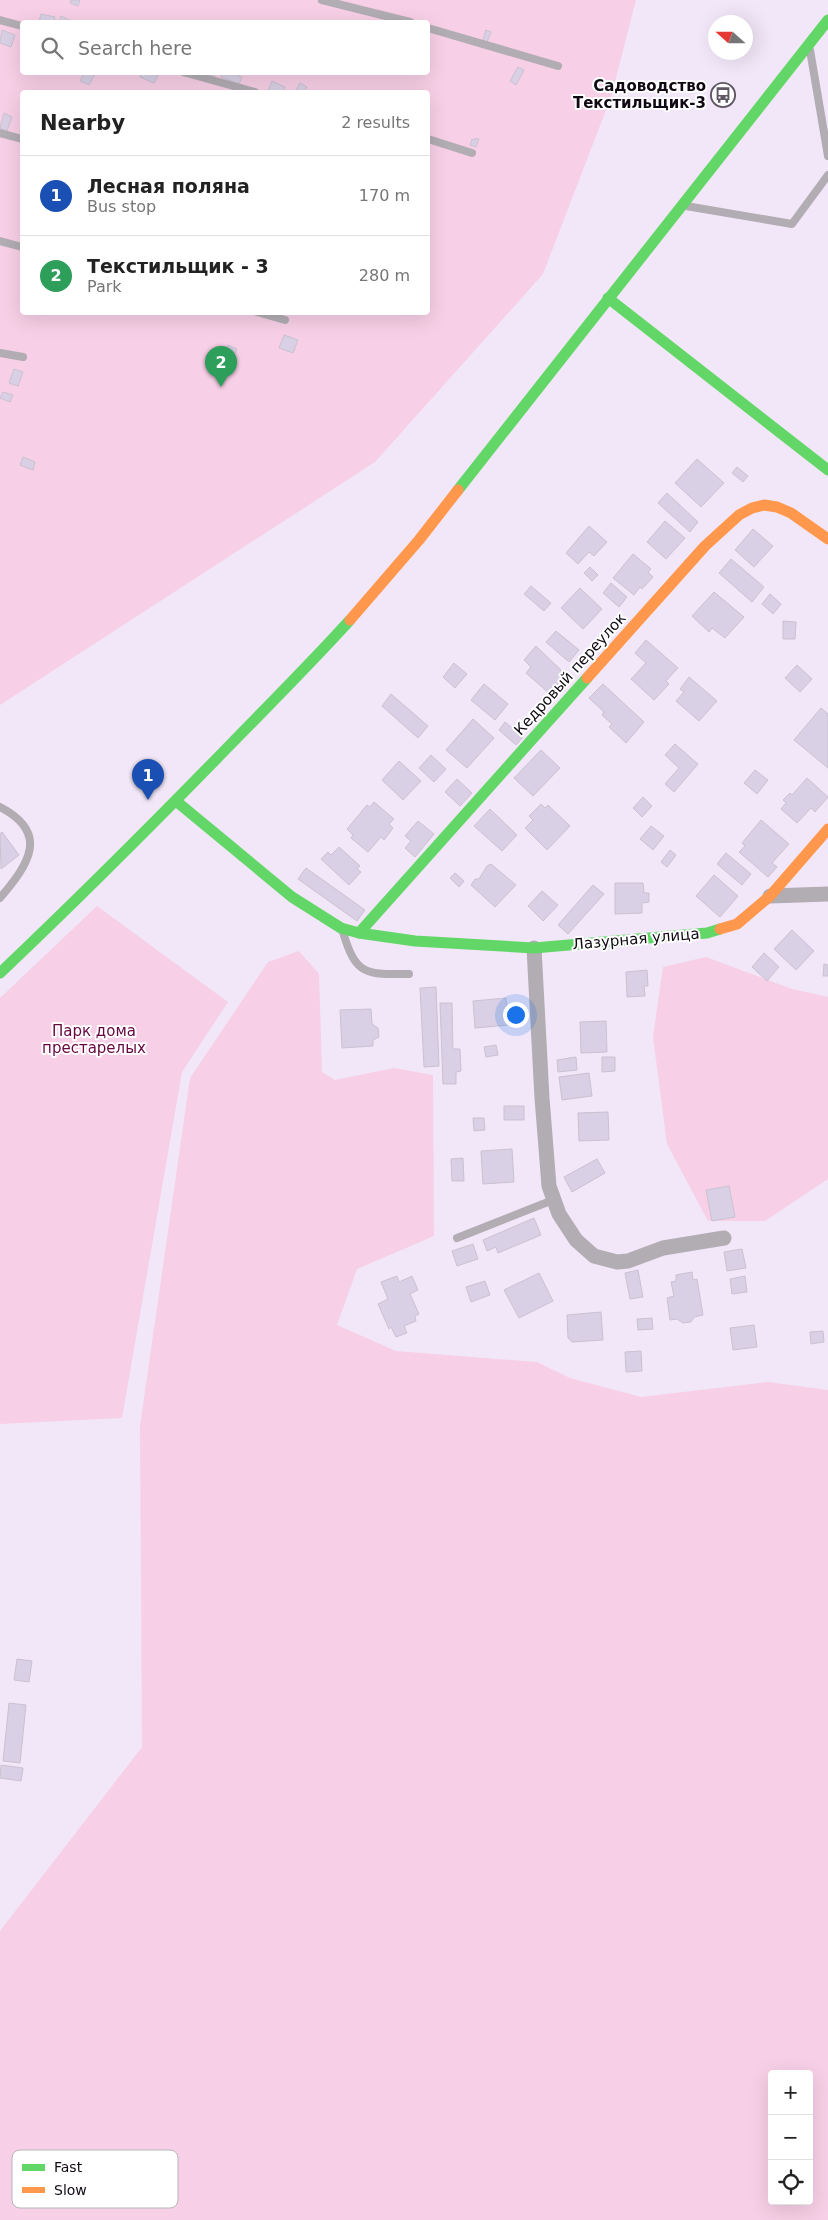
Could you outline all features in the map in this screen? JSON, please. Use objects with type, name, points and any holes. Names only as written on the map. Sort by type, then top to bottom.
[{"type":"main road","points":[[0,973],[176,801],[323,650],[419,540],[828,20]]},
{"type":"main road","points":[[608,298],[828,470]]},
{"type":"main road","name":"Кедровый переулок","points":[[359,933],[705,546],[736,517],[750,508],[775,504],[828,539]]},
{"type":"main road","name":"Лазурная улица","points":[[176,801],[292,897],[341,928],[359,933],[416,941],[534,948],[707,933],[737,924],[770,896]]},
{"type":"main road","points":[[770,896],[828,828]]},
{"type":"street","points":[[770,896],[828,894]]},
{"type":"street","points":[[534,948],[547,1172],[553,1200],[559,1214],[576,1240],[594,1256],[617,1262],[628,1261],[663,1248],[724,1238]]},
{"type":"lane","points":[[322,0],[402,20]]},
{"type":"lane","points":[[0,20],[20,25]]},
{"type":"lane","points":[[430,29],[558,66]]},
{"type":"lane","points":[[809,43],[828,156]]},
{"type":"lane","points":[[194,75],[248,90]]},
{"type":"lane","points":[[0,133],[20,138]]},
{"type":"lane","points":[[430,141],[472,153]]},
{"type":"lane","points":[[681,205],[792,224],[828,175]]},
{"type":"lane","points":[[0,241],[20,246]]},
{"type":"lane","points":[[268,315],[285,320]]},
{"type":"lane","points":[[0,353],[22,357]]},
{"type":"lane","points":[[0,807],[24,824],[30,834],[31,843],[23,868],[0,898]]},
{"type":"lane","points":[[341,928],[352,957],[366,971],[372,974],[409,974]]},
{"type":"lane","points":[[457,1238],[553,1200]]},
{"type":"green space","points":[[0,0],[636,0],[611,97],[543,274],[375,462],[0,705]]},
{"type":"green space","name":"Парк дома престарелых","points":[[97,906],[228,1002],[182,1072],[122,1418],[0,1424],[0,998]]},
{"type":"green space","points":[[299,951],[319,974],[322,1072],[335,1080],[394,1068],[433,1075],[434,1236],[357,1269],[337,1325],[396,1351],[537,1362],[570,1378],[641,1397],[768,1382],[828,1390],[828,2220],[0,2220],[0,1931],[142,1747],[140,1426],[190,1078],[268,962]]},
{"type":"green space","points":[[706,957],[792,989],[828,997],[828,1179],[765,1221],[708,1221],[667,1144],[653,1037],[663,967]]},
{"type":"building","points":[[71,0],[80,0],[78,6],[70,3]]},
{"type":"building","points":[[41,14],[55,17],[54,20],[40,20]]},
{"type":"building","points":[[61,16],[69,20],[60,20]]},
{"type":"building","points":[[2,30],[15,35],[11,47],[0,43]]},
{"type":"building","points":[[486,30],[491,32],[487,42],[483,40]]},
{"type":"building","points":[[518,67],[524,70],[516,85],[510,81]]},
{"type":"building","points":[[83,75],[94,75],[89,85],[80,81]]},
{"type":"building","points":[[140,75],[158,76],[154,83],[140,77]]},
{"type":"building","points":[[222,75],[240,75],[242,77],[239,84],[221,77]]},
{"type":"building","points":[[272,81],[285,87],[284,90],[268,90]]},
{"type":"building","points":[[300,83],[307,87],[305,90],[296,90]]},
{"type":"building","points":[[4,113],[12,117],[7,131],[0,128]]},
{"type":"building","points":[[476,138],[479,139],[476,147],[470,145],[472,139],[475,140]]},
{"type":"building","points":[[284,335],[298,340],[293,353],[279,348]]},
{"type":"building","points":[[228,345],[237,349],[234,355],[225,351]]},
{"type":"building","points":[[14,369],[23,372],[18,386],[9,383]]},
{"type":"building","points":[[3,392],[13,395],[10,402],[0,398]]},
{"type":"building","points":[[23,457],[35,462],[33,470],[20,465]]},
{"type":"building","points":[[697,459],[724,483],[701,507],[675,483]]},
{"type":"building","points":[[737,467],[748,476],[743,482],[732,473]]},
{"type":"building","points":[[667,493],[698,522],[690,532],[658,503]]},
{"type":"building","points":[[665,521],[685,538],[666,559],[647,542]]},
{"type":"building","points":[[589,526],[607,542],[594,556],[589,552],[578,564],[566,553]]},
{"type":"building","points":[[753,529],[773,546],[754,567],[735,550]]},
{"type":"building","points":[[633,554],[651,569],[648,572],[653,577],[642,589],[640,587],[634,595],[613,578]]},
{"type":"building","points":[[731,559],[764,587],[752,602],[719,573]]},
{"type":"building","points":[[590,567],[598,575],[592,581],[584,573]]},
{"type":"building","points":[[611,583],[627,597],[619,607],[603,593]]},
{"type":"building","points":[[531,586],[551,603],[544,611],[524,594]]},
{"type":"building","points":[[580,588],[602,609],[583,629],[561,608]]},
{"type":"building","points":[[714,592],[744,617],[725,638],[712,628],[709,632],[692,616]]},
{"type":"building","points":[[770,594],[781,604],[773,614],[762,604]]},
{"type":"building","points":[[783,621],[796,622],[795,639],[783,639]]},
{"type":"building","points":[[556,631],[579,650],[569,662],[546,642]]},
{"type":"building","points":[[646,640],[678,668],[666,681],[669,684],[654,700],[631,679],[646,663],[635,653]]},
{"type":"building","points":[[536,646],[565,674],[560,679],[562,681],[550,694],[526,673],[531,667],[524,660]]},
{"type":"building","points":[[454,663],[467,674],[455,688],[443,677]]},
{"type":"building","points":[[797,665],[812,679],[800,692],[785,678]]},
{"type":"building","points":[[689,677],[717,701],[699,721],[676,701],[684,692],[680,689]]},
{"type":"building","points":[[484,684],[508,704],[495,720],[471,700]]},
{"type":"building","points":[[603,684],[644,722],[626,743],[609,727],[612,724],[602,715],[604,712],[589,698]]},
{"type":"building","points":[[391,694],[428,726],[418,738],[382,706]]},
{"type":"building","points":[[821,708],[828,714],[828,768],[794,740]]},
{"type":"building","points":[[473,719],[494,738],[467,768],[446,750]]},
{"type":"building","points":[[505,722],[523,737],[516,745],[499,730]]},
{"type":"building","points":[[675,744],[698,764],[674,792],[665,784],[679,768],[665,755]]},
{"type":"building","points":[[541,750],[560,768],[533,796],[514,778]]},
{"type":"building","points":[[431,755],[446,769],[434,782],[419,768]]},
{"type":"building","points":[[399,761],[421,781],[403,800],[382,780]]},
{"type":"building","points":[[755,770],[768,780],[757,794],[744,783]]},
{"type":"building","points":[[807,778],[828,797],[815,812],[811,808],[797,823],[781,809],[786,803],[783,800],[790,793],[792,795]]},
{"type":"building","points":[[457,779],[472,793],[460,806],[445,792]]},
{"type":"building","points":[[643,797],[652,806],[642,817],[633,808]]},
{"type":"building","points":[[374,802],[394,819],[389,824],[393,828],[384,840],[381,837],[368,852],[351,838],[353,835],[347,829],[367,805],[370,807]]},
{"type":"building","points":[[541,804],[545,808],[548,805],[570,826],[547,850],[525,828],[533,820],[529,816]]},
{"type":"building","points":[[490,809],[517,835],[502,851],[474,826]]},
{"type":"building","points":[[761,820],[789,844],[772,863],[777,867],[768,877],[739,852],[745,846],[742,843]]},
{"type":"building","points":[[418,821],[434,834],[415,857],[405,848],[411,841],[405,836]]},
{"type":"building","points":[[651,826],[664,836],[653,850],[640,839]]},
{"type":"building","points":[[2,832],[19,855],[1,869],[0,834]]},
{"type":"building","points":[[339,847],[360,866],[357,869],[361,872],[349,885],[321,859],[328,852],[331,855]]},
{"type":"building","points":[[670,850],[676,855],[667,867],[661,862]]},
{"type":"building","points":[[726,853],[751,874],[742,885],[717,864]]},
{"type":"building","points":[[491,864],[516,885],[495,907],[471,885],[475,879],[479,879],[487,866]]},
{"type":"building","points":[[306,868],[365,910],[357,921],[298,879]]},
{"type":"building","points":[[455,873],[464,881],[459,887],[450,878]]},
{"type":"building","points":[[714,875],[738,896],[720,917],[696,896]]},
{"type":"building","points":[[615,883],[643,883],[644,893],[649,893],[649,902],[642,903],[642,913],[615,914]]},
{"type":"building","points":[[593,885],[604,894],[568,934],[558,925]]},
{"type":"building","points":[[542,891],[558,905],[543,921],[528,906]]},
{"type":"building","points":[[792,930],[814,951],[796,970],[774,949]]},
{"type":"building","points":[[764,953],[779,967],[767,981],[752,967]]},
{"type":"building","points":[[824,964],[828,965],[828,976],[823,976]]},
{"type":"building","points":[[647,970],[648,986],[644,986],[645,996],[627,997],[626,972]]},
{"type":"building","points":[[436,987],[439,1066],[424,1067],[420,988]]},
{"type":"building","points":[[506,998],[509,1025],[475,1028],[473,1001]]},
{"type":"building","points":[[440,1003],[452,1003],[453,1049],[460,1049],[461,1071],[456,1072],[456,1084],[443,1084]]},
{"type":"building","points":[[371,1009],[372,1024],[378,1028],[379,1037],[373,1040],[373,1046],[342,1048],[340,1010]]},
{"type":"building","points":[[606,1021],[607,1052],[581,1053],[580,1022]]},
{"type":"building","points":[[496,1045],[498,1055],[486,1057],[484,1047]]},
{"type":"building","points":[[576,1057],[577,1070],[558,1072],[557,1060]]},
{"type":"building","points":[[602,1057],[615,1057],[615,1071],[602,1072]]},
{"type":"building","points":[[589,1073],[592,1096],[562,1100],[559,1077]]},
{"type":"building","points":[[504,1106],[524,1106],[524,1120],[504,1120]]},
{"type":"building","points":[[608,1112],[609,1140],[579,1141],[578,1113]]},
{"type":"building","points":[[473,1118],[484,1118],[485,1130],[474,1131]]},
{"type":"building","points":[[512,1149],[514,1182],[483,1184],[481,1151]]},
{"type":"building","points":[[463,1158],[464,1181],[452,1181],[451,1159]]},
{"type":"building","points":[[597,1159],[605,1173],[572,1192],[564,1177]]},
{"type":"building","points":[[729,1186],[735,1217],[712,1221],[706,1190]]},
{"type":"building","points":[[534,1218],[541,1235],[498,1253],[496,1247],[487,1251],[483,1240]]},
{"type":"building","points":[[473,1244],[478,1259],[457,1266],[452,1251]]},
{"type":"building","points":[[742,1249],[746,1268],[727,1271],[724,1252]]},
{"type":"building","points":[[638,1270],[643,1297],[630,1299],[625,1273]]},
{"type":"building","points":[[692,1272],[693,1280],[697,1279],[703,1315],[694,1317],[691,1322],[683,1323],[677,1319],[670,1320],[667,1298],[674,1296],[671,1282],[676,1281],[676,1275]]},
{"type":"building","points":[[539,1273],[553,1301],[519,1318],[504,1290]]},
{"type":"building","points":[[397,1276],[399,1282],[412,1276],[418,1290],[410,1294],[419,1314],[415,1316],[416,1321],[404,1326],[407,1333],[396,1337],[391,1327],[389,1329],[378,1304],[388,1299],[381,1282]]},
{"type":"building","points":[[745,1276],[747,1292],[732,1294],[730,1279]]},
{"type":"building","points":[[485,1281],[490,1295],[471,1302],[466,1287]]},
{"type":"building","points":[[601,1312],[603,1340],[572,1342],[568,1338],[567,1315]]},
{"type":"building","points":[[652,1318],[653,1329],[638,1330],[637,1319]]},
{"type":"building","points":[[754,1325],[757,1347],[733,1350],[730,1328]]},
{"type":"building","points":[[823,1331],[824,1342],[811,1344],[810,1332]]},
{"type":"building","points":[[641,1351],[642,1371],[626,1372],[625,1352]]},
{"type":"building","points":[[17,1659],[32,1661],[29,1682],[14,1680]]},
{"type":"building","points":[[9,1703],[26,1705],[20,1763],[3,1761]]},
{"type":"building","points":[[1,1765],[23,1768],[21,1781],[0,1778]]},
{"type":"traffic: fast","points":[[458,490],[828,20]]},
{"type":"traffic: fast","points":[[608,298],[828,470]]},
{"type":"traffic: fast","points":[[0,973],[173,804],[350,620]]},
{"type":"traffic: fast","points":[[359,933],[587,678]]},
{"type":"traffic: fast","points":[[176,801],[292,897],[341,928],[359,933],[415,941],[534,948],[707,933],[720,929]]},
{"type":"traffic: slow","points":[[350,620],[419,540],[458,490]]},
{"type":"traffic: slow","points":[[587,678],[705,546],[739,515],[752,508],[764,505],[777,507],[791,513],[828,539]]},
{"type":"traffic: slow","points":[[720,929],[737,924],[770,896],[828,829]]},
{"type":"place","name":"Садоводство Текстильщик-3","points":[[723,95]]},
{"type":"place","name":"Текстильщик - 3","points":[[221,387]]},
{"type":"place","name":"Лесная поляна","points":[[148,800]]}]
